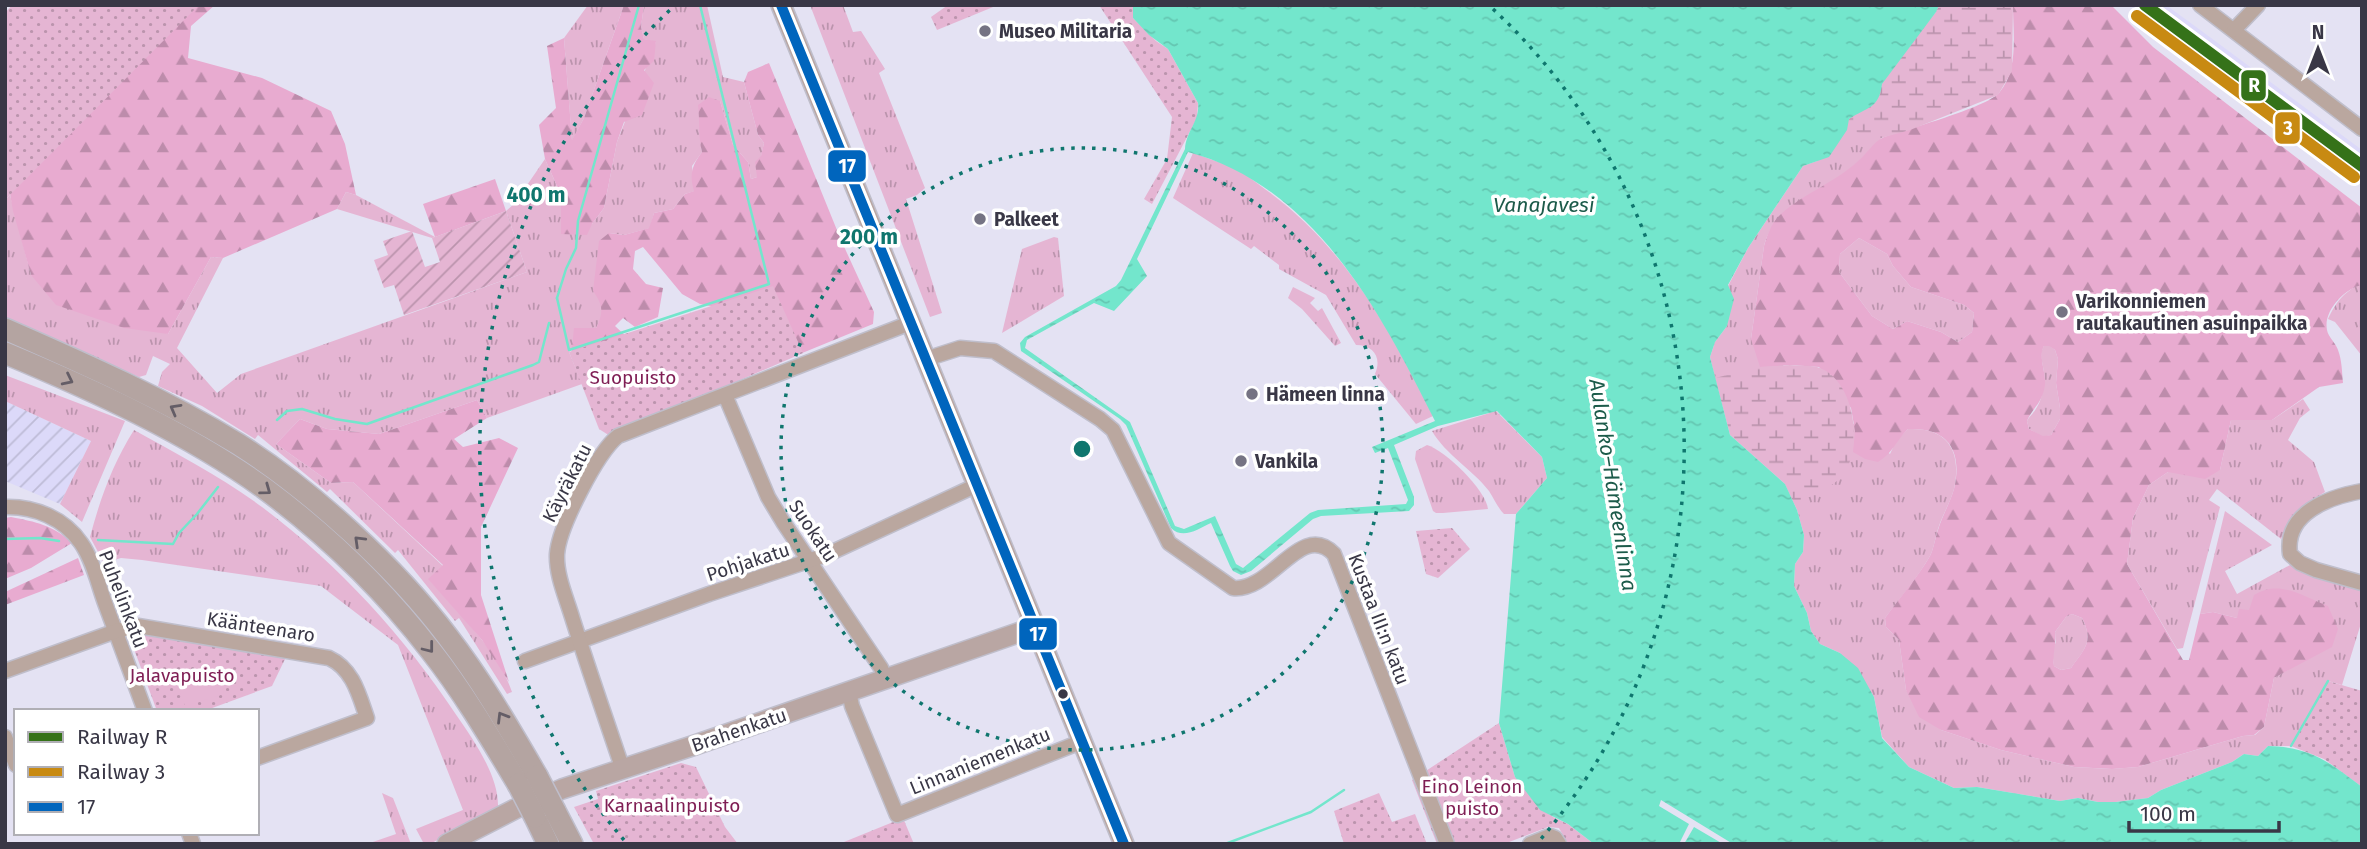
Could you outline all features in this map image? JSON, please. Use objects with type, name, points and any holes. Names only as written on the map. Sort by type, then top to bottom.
[{"type":"highway","points":[[5,329],[151,395],[239,444],[312,499],[359,539],[448,636],[495,704],[545,814],[571,839]]},
{"type":"highway","points":[[5,353],[142,416],[225,463],[301,517],[345,556],[432,651],[528,780]]},
{"type":"highway","points":[[545,814],[548,844]]},
{"type":"main road","points":[[781,5],[1124,844]]},
{"type":"main road","name":"Brahenkatu","points":[[447,844],[562,789],[1035,626]]},
{"type":"street","points":[[2200,5],[2362,129]]},
{"type":"street","points":[[2234,30],[2259,5]]},
{"type":"street","name":"Käyräkatu","points":[[623,770],[579,642],[562,583],[557,554],[588,474],[608,444],[618,436],[910,323]]},
{"type":"street","name":"Kustaa III:n katu","points":[[926,359],[960,348],[995,351],[1100,419],[1112,430],[1169,543],[1233,587],[1244,588],[1262,580],[1301,548],[1327,547],[1334,554],[1447,844]]},
{"type":"street","name":"Suokatu","points":[[725,395],[768,497],[881,668],[885,679]]},
{"type":"street","name":"Pohjakatu","points":[[525,661],[709,594],[810,561],[976,485]]},
{"type":"street","points":[[2362,491],[2334,497],[2309,511],[2290,533],[2288,543],[2290,554],[2300,563],[2362,583]]},
{"type":"street","name":"Puhelinkatu","points":[[5,507],[39,511],[71,531],[81,543],[144,709]]},
{"type":"street","name":"Käänteenaro","points":[[5,671],[130,627],[148,627],[329,658],[342,664],[355,686],[367,718],[259,757]]},
{"type":"street","name":"Linnaniemenkatu","points":[[849,692],[852,706],[897,816],[1083,741]]},
{"type":"street","points":[[5,737],[14,760]]},
{"type":"street","points":[[1530,844],[1550,836],[1557,841]]},
{"type":"shaded area","points":[[2130,5],[2166,5],[2203,32],[2362,150],[2362,176]]},
{"type":"shaded area","points":[[5,401],[91,441],[60,504],[5,481]]},
{"type":"green space","points":[[12,5],[199,5],[5,200],[5,13]]},
{"type":"green space","points":[[50,5],[215,5],[191,26],[188,58],[262,78],[331,111],[345,144],[356,195],[346,192],[337,209],[223,258],[211,257],[168,334],[124,328],[56,305],[31,275],[13,211],[6,171]]},
{"type":"green space","points":[[588,5],[624,5],[584,118],[572,141],[564,38]]},
{"type":"green space","points":[[624,5],[644,5],[641,27],[644,39],[656,41],[654,61],[644,70],[654,83],[642,115],[624,122],[617,142],[604,208],[587,235],[561,234],[561,195],[545,159],[539,125],[556,108],[547,46],[564,38],[572,140],[584,118]]},
{"type":"green space","points":[[644,5],[707,5],[723,77],[744,82],[758,135],[764,143],[757,177],[751,179],[748,162],[733,145],[720,101],[704,125],[701,137],[702,152],[692,166],[695,191],[685,194],[673,209],[654,213],[650,228],[624,235],[609,233],[603,315],[596,328],[569,352],[582,384],[487,418],[477,400],[379,434],[327,429],[300,419],[276,444],[331,483],[353,482],[443,566],[429,579],[487,646],[506,676],[512,692],[507,694],[459,618],[455,621],[398,550],[395,553],[330,489],[327,492],[258,435],[255,439],[202,406],[158,386],[162,372],[170,364],[153,356],[146,375],[139,377],[5,318],[5,200],[10,195],[31,275],[168,334],[211,257],[223,258],[177,348],[217,393],[241,374],[527,272],[506,211],[514,204],[545,159],[561,195],[561,234],[592,224],[604,208],[617,142],[656,42],[644,39],[641,27]]},
{"type":"green space","points":[[810,5],[843,5],[853,32],[861,31],[885,69],[879,73],[925,188],[906,199],[942,313],[930,317]]},
{"type":"green space","points":[[948,5],[998,5],[937,30],[931,17]]},
{"type":"green space","points":[[1099,5],[1133,5],[1133,18],[1168,49],[1198,103],[1197,118],[1152,204],[1144,199],[1167,159],[1172,117]]},
{"type":"green space","points":[[1939,5],[2013,5],[1858,162],[1835,180],[1797,203],[1773,225],[1764,246],[1751,339],[1890,454],[1896,441],[1908,429],[1933,432],[1949,444],[1954,453],[1954,489],[1931,553],[1885,618],[1886,627],[1899,640],[1906,690],[1941,730],[2001,750],[2074,767],[2138,767],[2243,736],[2255,735],[2264,727],[2274,678],[2288,670],[2249,611],[2237,618],[2213,612],[2200,614],[2225,511],[2272,545],[2225,571],[2237,594],[2290,565],[2362,588],[2362,620],[2342,685],[2328,681],[2291,746],[2268,746],[2258,756],[2244,754],[2232,762],[2161,790],[2148,798],[2116,802],[2078,798],[2060,801],[1977,787],[1954,788],[1909,767],[1882,737],[1874,697],[1840,653],[1820,644],[1811,631],[1807,613],[1794,586],[1795,564],[1803,552],[1804,535],[1797,510],[1785,484],[1715,378],[1710,357],[1715,342],[1727,326],[1728,286],[1748,248],[1803,166],[1817,161],[1849,119],[1887,79]]},
{"type":"green space","points":[[1939,5],[2013,5],[2012,71],[1998,95],[1910,130],[1881,138],[1847,130],[1849,119],[1880,95],[1881,84]]},
{"type":"green space","points":[[2013,5],[2111,5],[2153,47],[2362,208],[2362,285],[2342,296],[2328,315],[2327,323],[2328,333],[2339,354],[2343,383],[2319,387],[2272,420],[2231,420],[2220,470],[2205,479],[2168,472],[2149,485],[2133,518],[2127,564],[2183,660],[2189,660],[2200,614],[2213,612],[2237,618],[2239,609],[2249,610],[2254,595],[2273,589],[2291,591],[2328,606],[2338,629],[2332,647],[2274,678],[2264,727],[2254,735],[2138,767],[2074,767],[2001,750],[1941,730],[1919,717],[1906,690],[1899,640],[1886,627],[1885,618],[1931,553],[1954,489],[1954,453],[1943,437],[1922,429],[1908,429],[1878,462],[1865,459],[1853,452],[1855,431],[1851,408],[1819,367],[1760,367],[1751,339],[1764,246],[1773,223],[1795,203],[1848,170],[1880,139],[1963,111],[1999,93],[2010,74],[2012,63]],"holes":[[[1859,238],[1887,254],[1893,266],[1911,287],[1964,305],[1974,313],[1972,332],[1958,342],[1941,332],[1907,321],[1893,329],[1872,316],[1839,272],[1840,254]],[[2044,346],[2049,346],[2055,350],[2058,359],[2056,383],[2060,408],[2060,419],[2051,435],[2043,436],[2029,429],[2027,421],[2044,391]],[[2072,614],[2082,618],[2087,639],[2084,650],[2071,668],[2061,670],[2054,666],[2055,632],[2066,617]]]},
{"type":"green space","points":[[769,63],[841,240],[874,312],[873,324],[724,385],[714,307],[700,304],[682,294],[643,247],[635,251],[633,269],[646,284],[663,288],[658,317],[635,327],[623,318],[615,326],[629,339],[571,356],[574,328],[596,328],[600,317],[599,300],[593,291],[599,241],[609,233],[624,235],[649,228],[654,213],[673,209],[685,194],[694,191],[692,170],[702,152],[698,105],[709,97],[720,101],[733,145],[748,162],[751,179],[757,177],[755,162],[761,156],[764,143],[758,135],[744,82],[748,72]]},
{"type":"green space","points":[[1193,153],[1229,166],[1247,176],[1297,215],[1322,240],[1344,266],[1383,323],[1433,416],[1416,424],[1375,374],[1378,363],[1375,354],[1368,347],[1356,345],[1326,295],[1279,269],[1279,265],[1254,246],[1251,249],[1173,198]]},
{"type":"green space","points":[[495,179],[506,211],[435,237],[423,204]]},
{"type":"green space","points":[[346,192],[356,195],[435,237],[337,209]]},
{"type":"green space","points":[[506,211],[527,272],[404,315],[394,285],[384,288],[374,260],[388,255],[383,241],[412,231],[425,267],[440,262],[432,238]]},
{"type":"green space","points":[[1054,237],[1058,238],[1064,296],[1002,333],[1022,249]]},
{"type":"green space","points":[[1859,238],[1887,254],[1893,266],[1911,287],[1964,305],[1974,313],[1972,332],[1958,342],[1941,332],[1907,321],[1893,329],[1872,316],[1839,272],[1840,254]]},
{"type":"green space","points":[[2360,284],[2362,356],[2335,322],[2328,319],[2341,298]]},
{"type":"green space","name":"Suopuisto","points":[[773,286],[803,353],[610,436],[599,429],[569,352]]},
{"type":"green space","points":[[1293,287],[1315,298],[1310,303],[1318,311],[1322,308],[1341,343],[1335,346],[1302,309],[1288,298]]},
{"type":"green space","points":[[2044,346],[2055,350],[2058,359],[2056,383],[2060,419],[2051,435],[2043,437],[2029,429],[2027,421],[2038,405],[2045,380],[2041,354]]},
{"type":"green space","points":[[1760,367],[1817,367],[1830,373],[1847,397],[1854,429],[1850,460],[1845,472],[1828,487],[1794,503],[1785,484],[1730,435],[1715,378]]},
{"type":"green space","points":[[5,375],[125,421],[82,522],[60,504],[91,441],[5,401]]},
{"type":"green space","points":[[2303,399],[2310,410],[2300,418],[2288,440],[2314,462],[2325,492],[2299,512],[2281,539],[2217,489],[2209,500],[2220,507],[2183,648],[2177,649],[2127,564],[2133,518],[2149,485],[2168,472],[2220,470],[2231,420],[2272,420]]},
{"type":"green space","points":[[477,400],[487,418],[454,439],[463,447],[499,438],[518,448],[481,527],[481,595],[509,682],[482,640],[428,579],[443,565],[353,482],[331,483],[276,444],[300,419],[327,429],[379,434]]},
{"type":"green space","points":[[1496,411],[1542,457],[1547,478],[1516,514],[1504,514],[1489,491],[1444,447],[1432,431]]},
{"type":"green space","points":[[134,430],[247,496],[290,529],[344,578],[415,658],[471,736],[490,771],[498,807],[430,844],[424,844],[416,829],[463,810],[398,645],[321,586],[142,560],[121,558],[104,563],[90,537],[108,482]]},
{"type":"green space","points":[[1427,445],[1444,454],[1464,472],[1486,501],[1488,509],[1443,513],[1433,511],[1415,459],[1416,451]]},
{"type":"green space","points":[[11,517],[51,528],[72,543],[31,568],[5,579],[5,518]]},
{"type":"green space","points":[[1452,528],[1470,549],[1438,578],[1426,574],[1416,531]]},
{"type":"green space","points":[[78,558],[84,575],[5,605],[5,592]]},
{"type":"green space","points":[[2072,614],[2082,618],[2087,639],[2084,650],[2071,668],[2061,670],[2054,666],[2052,651],[2056,642],[2055,632],[2066,617]]},
{"type":"green space","name":"Jalavapuisto","points":[[137,634],[158,634],[286,657],[272,686],[209,709],[156,709],[131,641]]},
{"type":"green space","points":[[215,666],[224,694],[185,706],[175,679]]},
{"type":"green space","points":[[2328,681],[2362,691],[2362,787],[2324,759],[2291,746]]},
{"type":"green space","name":"Eino Leinon puisto","points":[[1499,723],[1515,777],[1553,817],[1568,824],[1594,844],[1568,844],[1559,828],[1548,827],[1504,844],[1437,844],[1412,780]]},
{"type":"green space","name":"Karnaalinpuisto","points":[[681,763],[696,767],[725,827],[738,844],[594,844],[574,807],[598,799],[596,791]]},
{"type":"green space","points":[[382,793],[393,798],[411,844],[367,844],[396,834]]},
{"type":"green space","points":[[1379,793],[1392,822],[1415,814],[1427,844],[1344,844],[1334,811]]},
{"type":"green space","points":[[903,818],[914,844],[839,844]]},
{"type":"water","name":"Vanajavesi","points":[[1133,5],[1939,5],[1882,84],[1875,103],[1849,119],[1847,130],[1829,157],[1803,166],[1748,248],[1728,285],[1734,299],[1727,326],[1715,342],[1710,357],[1730,435],[1785,484],[1797,510],[1804,535],[1803,552],[1795,564],[1794,586],[1807,613],[1811,631],[1820,644],[1840,653],[1858,668],[1874,697],[1882,738],[1909,767],[1954,788],[1977,787],[2060,801],[2078,798],[2116,802],[2148,798],[2161,790],[2232,762],[2244,754],[2258,756],[2268,746],[2283,747],[2319,758],[2362,787],[2362,844],[1594,844],[1568,824],[1540,810],[1515,777],[1499,723],[1516,514],[1547,478],[1542,457],[1497,411],[1438,426],[1394,445],[1414,497],[1414,505],[1409,511],[1321,516],[1313,519],[1251,571],[1241,575],[1230,566],[1211,523],[1186,533],[1171,528],[1126,425],[1021,351],[1020,343],[1025,337],[1116,286],[1121,280],[1185,149],[1197,115],[1198,103],[1168,49],[1149,35],[1133,18]],"holes":[[[1188,152],[1233,169],[1273,193],[1308,224],[1339,259],[1367,297],[1435,421],[1372,447],[1375,453],[1388,448],[1408,500],[1406,504],[1318,510],[1310,513],[1243,568],[1236,564],[1215,516],[1184,529],[1175,526],[1130,422],[1025,348],[1027,340],[1094,303],[1114,311],[1147,276],[1137,259]]]},
{"type":"pier","points":[[1661,800],[1733,844],[1723,844],[1694,827],[1684,844],[1679,844],[1689,824],[1659,806]]},
{"type":"waterway","points":[[557,298],[576,248],[578,221],[639,5]]},
{"type":"waterway","points":[[557,298],[569,350],[769,284],[700,5]]},
{"type":"waterway","points":[[277,420],[287,411],[302,409],[335,419],[367,424],[533,365],[539,362],[549,323]]},
{"type":"waterway","points":[[98,540],[173,544],[179,533],[218,487]]},
{"type":"waterway","points":[[5,539],[40,538],[59,541]]},
{"type":"waterway","points":[[2291,746],[2328,681]]},
{"type":"waterway","points":[[1225,844],[1311,812],[1344,790]]},
{"type":"rail line","name":"R","points":[[2145,5],[2362,166]]},
{"type":"rail line","name":"3","points":[[2137,16],[2354,177]]},
{"type":"transit line","name":"17","points":[[781,5],[1124,844]]},
{"type":"place","name":"Museo Militaria","points":[[985,31]]},
{"type":"place","name":"Palkeet","points":[[980,219]]},
{"type":"place","name":"Varikonniemen rautakautinen asuinpaikka","points":[[2062,312]]},
{"type":"place","name":"Hämeen linna","points":[[1252,394]]},
{"type":"place","name":"Vankila","points":[[1241,461]]},
{"type":"water label","name":"Aulanko–Hämeenlinna","points":[[1613,485]]}]
